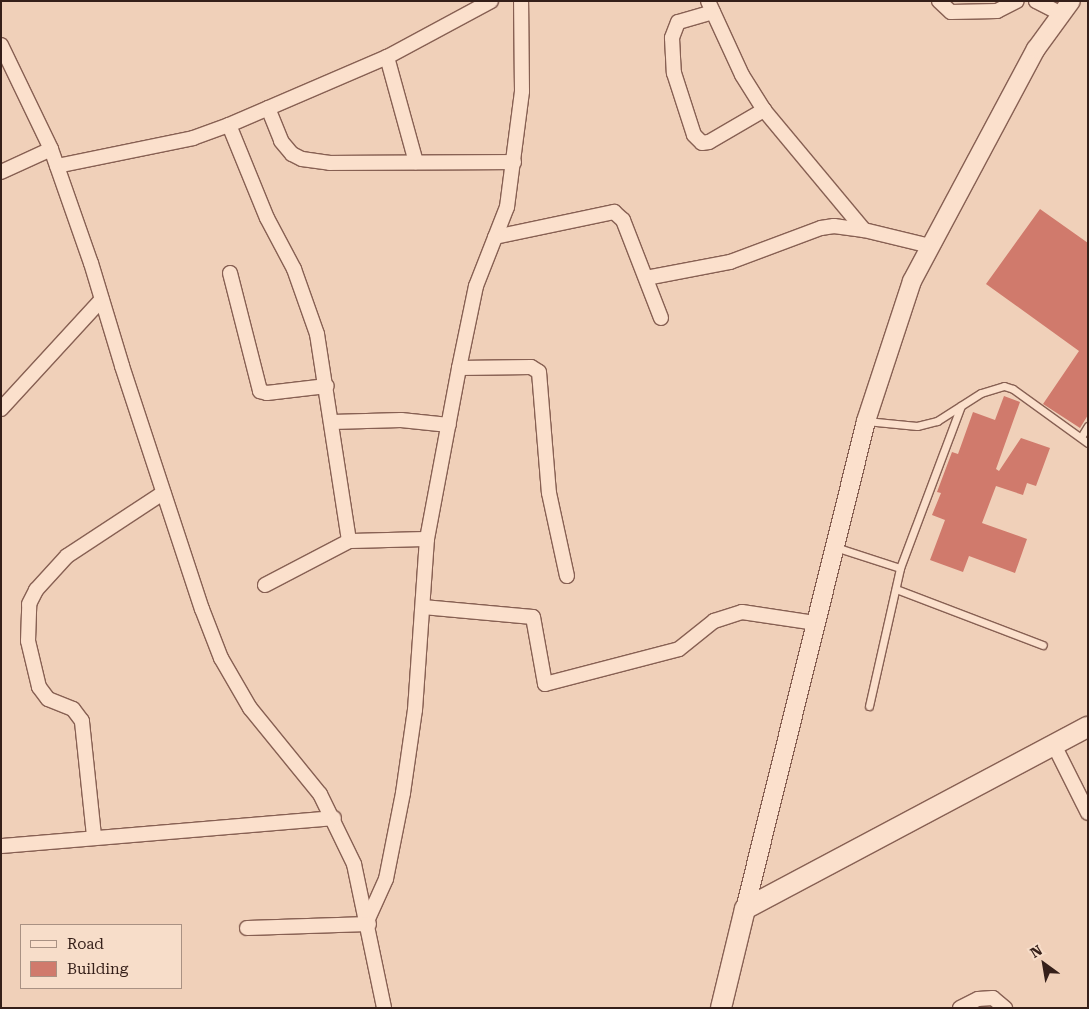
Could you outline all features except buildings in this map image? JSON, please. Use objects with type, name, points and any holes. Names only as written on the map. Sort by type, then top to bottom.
[{"type":"main road","points":[[721,1008],[744,909],[1053,743],[1088,727]]},
{"type":"street","points":[[57,166],[193,138],[229,125],[387,57],[491,1]]},
{"type":"street","points":[[368,921],[386,879],[403,793],[416,710],[427,540],[459,368],[476,286],[507,207],[522,91],[521,1]]},
{"type":"street","points":[[939,1],[952,12],[997,11],[1017,1]]},
{"type":"street","points":[[744,909],[866,421],[912,281],[1036,49],[1068,5],[1036,1]]},
{"type":"street","points":[[764,110],[709,142],[702,143],[694,135],[674,73],[672,38],[678,22],[710,6],[742,75],[764,110],[864,230]]},
{"type":"street","points":[[1,45],[57,166],[102,299],[163,493],[221,658],[250,708],[304,773],[334,818],[354,864],[368,921],[384,1008]]},
{"type":"street","points":[[387,57],[416,162]]},
{"type":"street","points":[[268,108],[281,141],[292,154],[302,159],[330,163],[514,162]]},
{"type":"street","points":[[229,125],[267,218],[294,270],[317,334],[327,386],[349,541]]},
{"type":"street","points":[[1,172],[51,150]]},
{"type":"street","points":[[495,237],[614,212],[623,220],[661,318]]},
{"type":"street","points":[[646,278],[730,262],[821,228],[864,230],[930,246]]},
{"type":"street","points":[[230,274],[258,389],[267,393],[327,386]]},
{"type":"street","points":[[1,409],[102,299]]},
{"type":"street","points":[[459,368],[531,368],[539,372],[549,494],[567,576]]},
{"type":"street","points":[[332,422],[402,420],[449,425]]},
{"type":"street","points":[[94,836],[82,721],[74,709],[48,698],[39,688],[28,640],[30,604],[36,590],[67,556],[163,493]]},
{"type":"street","points":[[265,585],[349,541],[427,540]]},
{"type":"street","points":[[423,607],[533,617],[545,684],[679,649],[714,621],[742,612],[816,623]]},
{"type":"street","points":[[1053,743],[1088,813]]},
{"type":"street","points":[[1,846],[94,836],[334,818]]},
{"type":"street","points":[[247,928],[368,921]]},
{"type":"street","points":[[960,1008],[978,999],[993,998],[1005,1008]]},
{"type":"lane","points":[[866,421],[917,426],[938,421],[981,393],[1004,386],[1081,437],[1088,444]]},
{"type":"lane","points":[[869,706],[900,568],[961,406]]},
{"type":"lane","points":[[1081,437],[1088,426]]},
{"type":"lane","points":[[834,547],[900,568]]},
{"type":"lane","points":[[896,589],[1043,645]]}]
